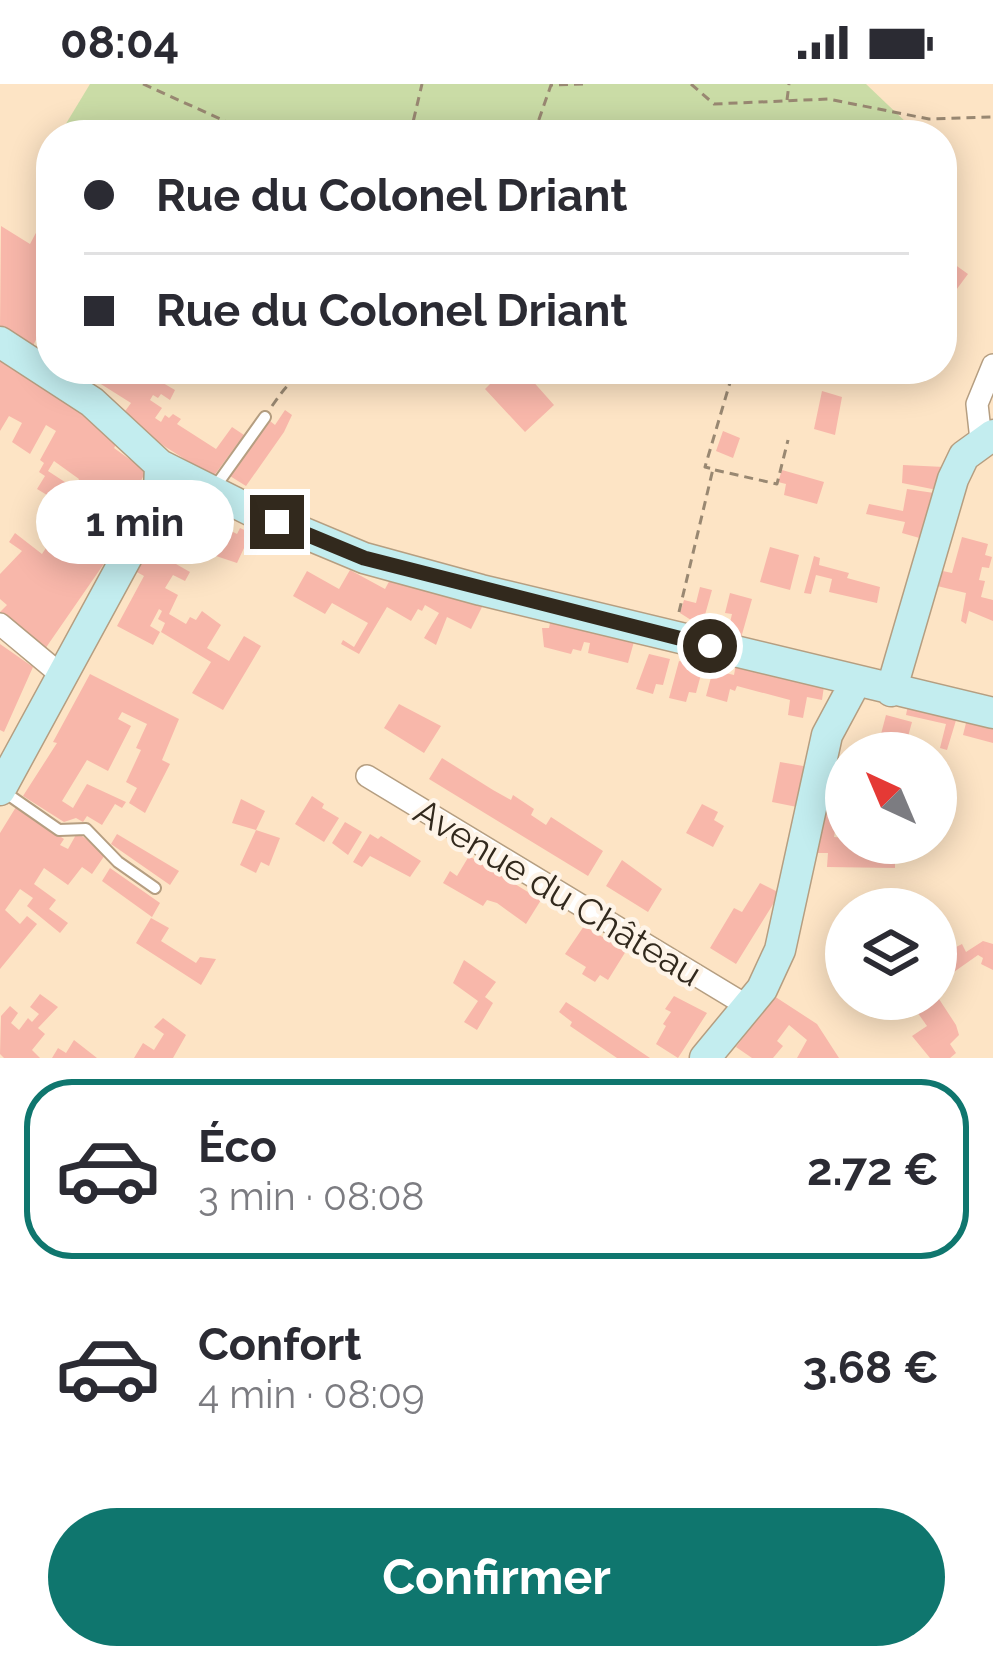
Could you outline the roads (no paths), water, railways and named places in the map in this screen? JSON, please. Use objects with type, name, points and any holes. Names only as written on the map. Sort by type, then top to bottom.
[{"type":"main road","points":[[0,342],[36,365]]},
{"type":"main road","points":[[64,384],[92,402],[160,465],[364,558],[993,713]]},
{"type":"main road","points":[[891,691],[953,479],[964,456],[987,437]]},
{"type":"main road","points":[[0,789],[148,518],[159,493],[160,465]]},
{"type":"main road","points":[[705,1058],[749,1007],[780,950],[826,735],[856,681]]},
{"type":"street","points":[[987,437],[977,404],[993,365]]},
{"type":"street","points":[[0,624],[61,674]]},
{"type":"street","name":"Avenue du Château","points":[[367,776],[749,1007]]},
{"type":"lane","points":[[213,490],[265,417]]},
{"type":"lane","points":[[0,789],[59,830],[86,829],[118,862],[155,888]]}]
